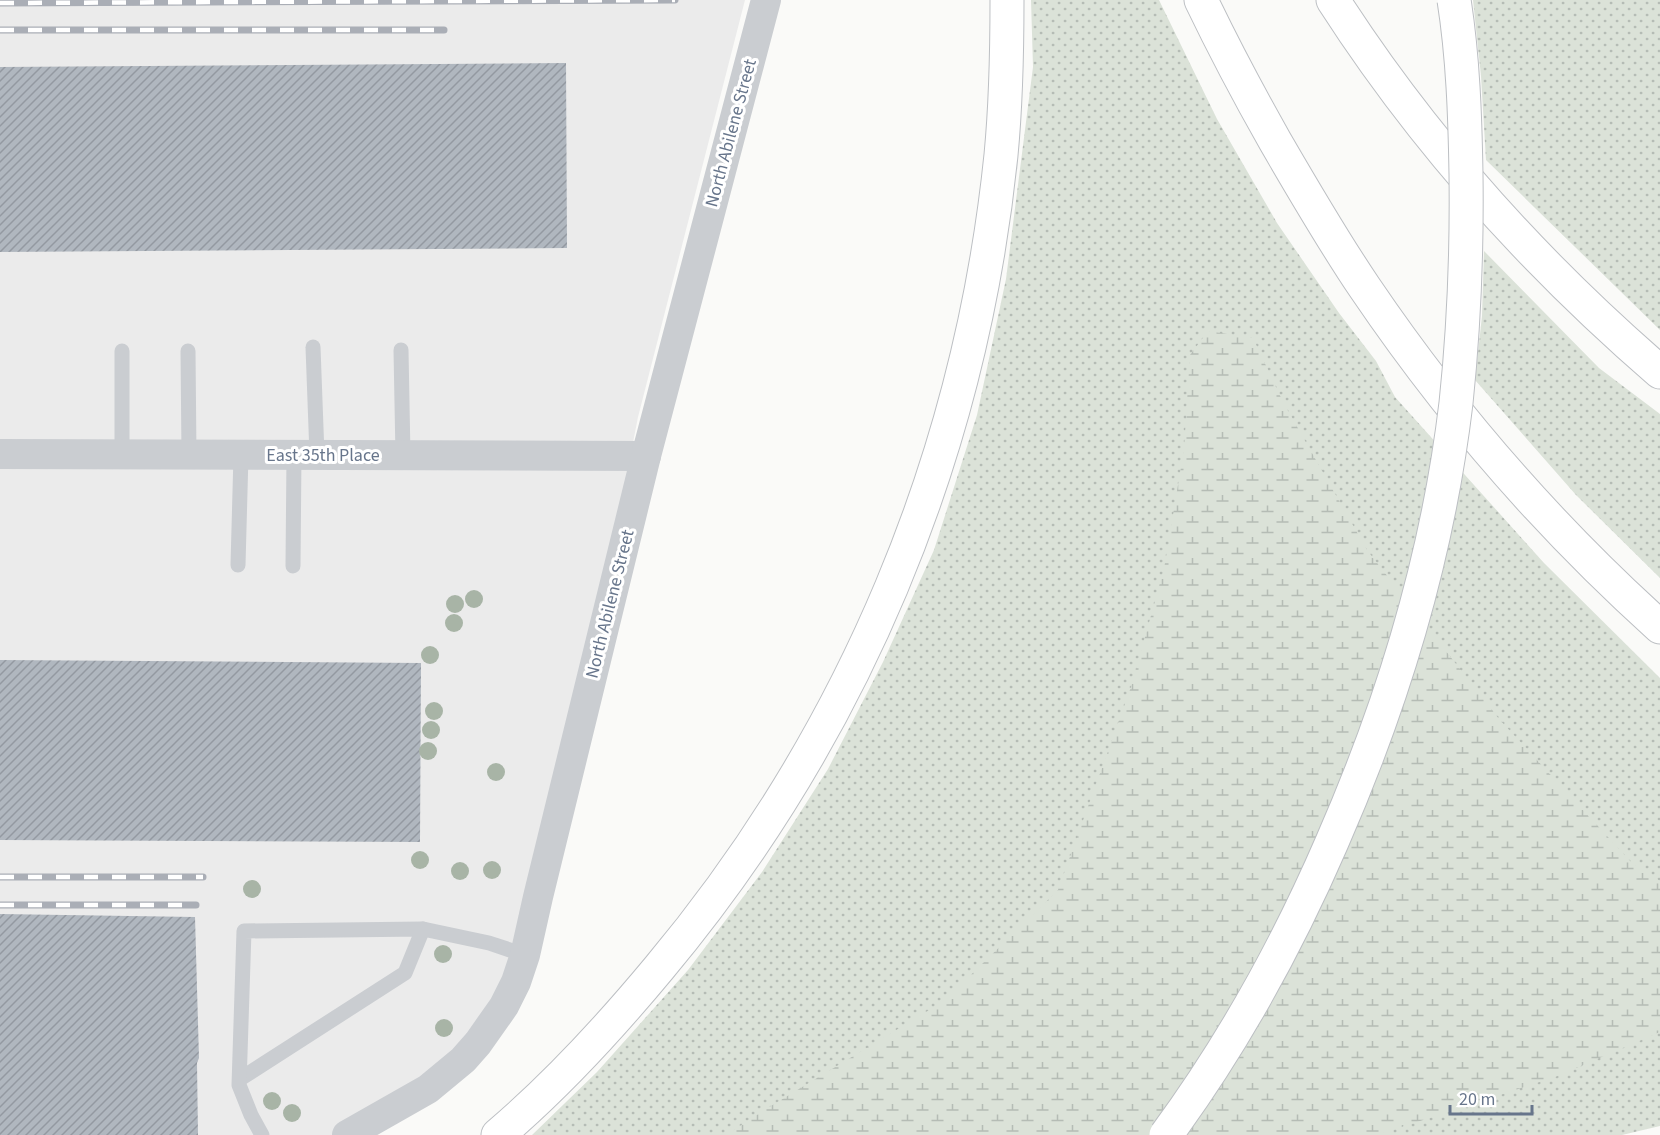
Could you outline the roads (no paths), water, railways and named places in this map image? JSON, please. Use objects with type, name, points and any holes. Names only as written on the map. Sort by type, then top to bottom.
[{"type":"highway","points":[[498,1135],[593,1044],[635,998],[718,895],[791,785],[851,677],[877,623],[909,544],[935,470],[953,413],[968,350],[990,234],[1001,154],[1007,0]]},
{"type":"highway","points":[[1201,0],[1237,72],[1322,221],[1365,288],[1417,361],[1485,447],[1528,495],[1581,552],[1660,627]]},
{"type":"highway","points":[[1333,0],[1423,126],[1509,228],[1585,305],[1660,372]]},
{"type":"highway","points":[[1166,1135],[1193,1099],[1259,993],[1320,871],[1388,700],[1423,580],[1443,487],[1454,420],[1466,269],[1465,135],[1454,0]]},
{"type":"street","name":"North Abilene Street","points":[[347,1135],[428,1089],[463,1060],[504,1006],[516,982],[525,955],[646,456],[766,0]]},
{"type":"street","name":"East 35th Place","points":[[0,454],[646,456]]},
{"type":"lane","points":[[293,566],[306,455],[313,347]]},
{"type":"lane","points":[[122,351],[122,454]]},
{"type":"lane","points":[[188,351],[189,454]]},
{"type":"lane","points":[[402,351],[403,456]]},
{"type":"lane","points":[[238,565],[241,455]]},
{"type":"lane","points":[[240,1079],[405,973],[423,929]]},
{"type":"lane","points":[[262,1135],[251,1115],[240,1085],[243,931],[423,929],[489,943],[525,955]]},
{"type":"railway","points":[[0,3],[675,0]]},
{"type":"railway","points":[[0,30],[444,30]]},
{"type":"railway","points":[[0,877],[203,877]]},
{"type":"railway","points":[[0,905],[196,905]]}]
